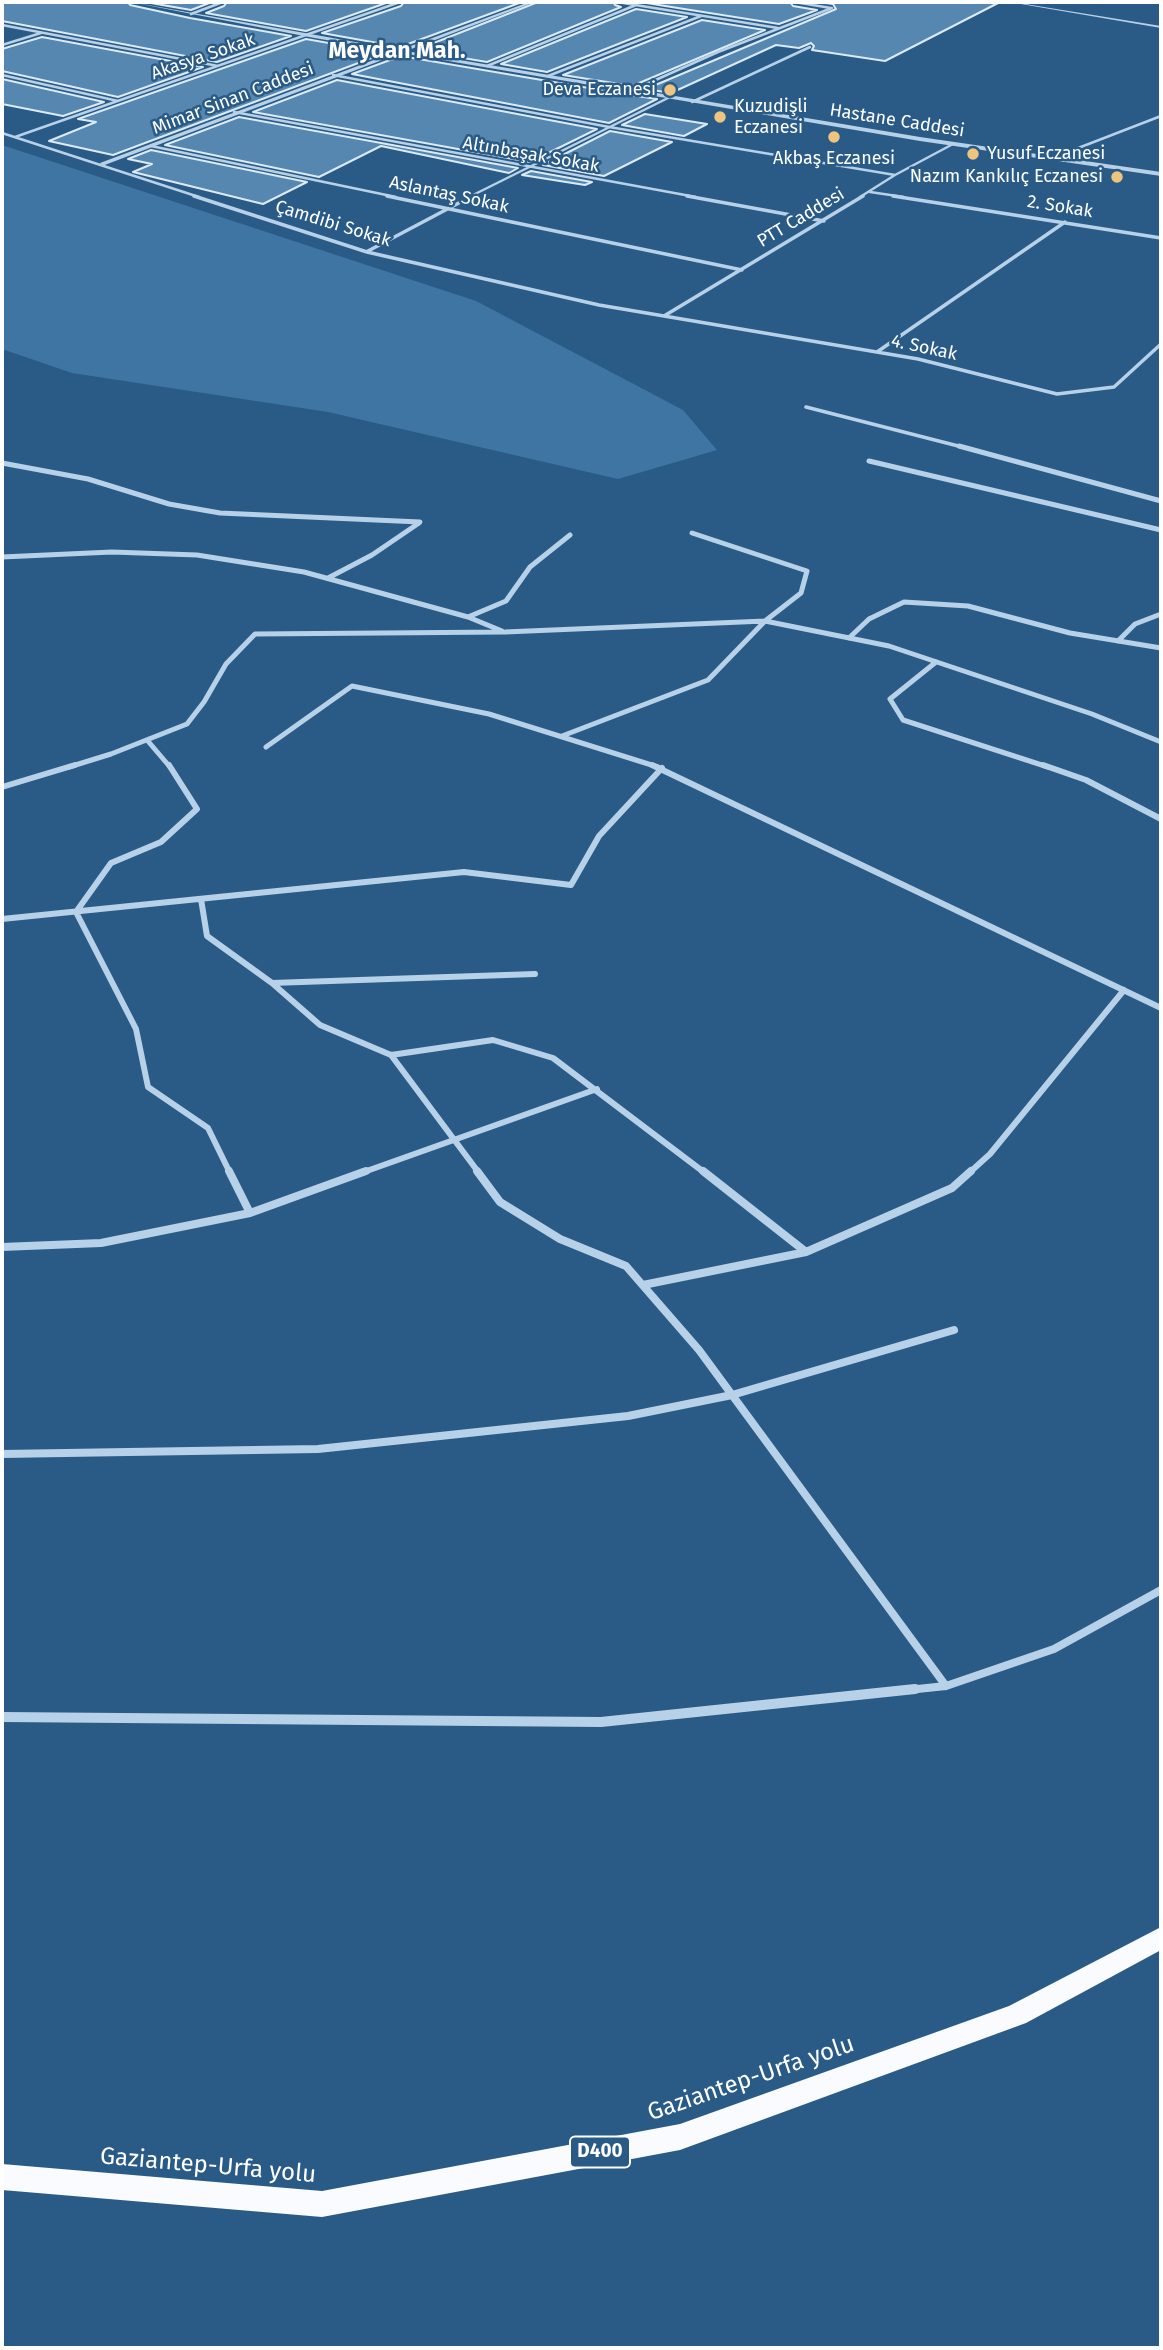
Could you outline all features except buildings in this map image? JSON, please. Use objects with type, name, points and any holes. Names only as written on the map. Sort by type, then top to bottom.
[{"type":"main road","name":"Gaziantep-Urfa yolu","points":[[2,2177],[322,2204],[680,2137],[1017,2015],[1161,1938]]},
{"type":"street","name":"Hastane Caddesi","points":[[133,2],[309,36],[668,98],[1161,174]]},
{"type":"street","points":[[191,14],[223,2]]},
{"type":"street","name":"Akasya Sokak","points":[[14,137],[400,2]]},
{"type":"street","name":"Mimar Sinan Caddesi","points":[[102,164],[234,112],[533,2]]},
{"type":"street","points":[[617,2],[779,28]]},
{"type":"street","points":[[631,91],[832,8],[794,2]]},
{"type":"street","points":[[1014,2],[1161,27]]},
{"type":"street","points":[[487,66],[637,5]]},
{"type":"street","points":[[548,76],[701,16]]},
{"type":"street","points":[[2,25],[218,66]]},
{"type":"street","points":[[2,45],[43,33]]},
{"type":"street","points":[[692,102],[810,47]]},
{"type":"street","points":[[2,75],[119,101]]},
{"type":"street","points":[[333,75],[609,127],[895,175]]},
{"type":"street","points":[[367,252],[524,168],[668,98]]},
{"type":"street","name":"Altınbaşak Sokak","points":[[234,112],[824,222]]},
{"type":"street","points":[[1055,157],[1161,116]]},
{"type":"street","name":"Çamdibi Sokak","points":[[2,133],[367,252],[599,305],[663,316]]},
{"type":"street","name":"PTT Caddesi","points":[[663,316],[824,222],[895,175],[953,144]]},
{"type":"street","name":"Aslantaş Sokak","points":[[151,146],[742,270]]},
{"type":"street","name":"2. Sokak","points":[[870,192],[1161,238]]},
{"type":"street","points":[[877,352],[1065,222]]},
{"type":"street","name":"4. Sokak","points":[[663,316],[918,359],[1057,394],[1114,387],[1161,344]]},
{"type":"street","points":[[806,407],[1016,460],[1161,501]]},
{"type":"street","points":[[869,461],[1161,530]]},
{"type":"street","points":[[2,463],[88,479],[169,505],[220,513],[420,522],[372,555],[327,579]]},
{"type":"street","points":[[561,737],[708,680],[765,621],[801,593],[807,571],[759,558],[692,533]]},
{"type":"street","points":[[468,617],[506,601],[530,567],[570,535]]},
{"type":"street","points":[[2,557],[112,552],[197,555],[304,572],[468,617],[505,632]]},
{"type":"street","points":[[849,638],[869,620],[904,602],[968,606],[1070,633],[1161,648]]},
{"type":"street","points":[[1118,641],[1135,624],[1161,614]]},
{"type":"street","points":[[2,786],[111,754],[187,724],[204,702],[226,664],[255,634],[505,632],[765,621],[888,646],[1092,714],[1161,741]]},
{"type":"street","points":[[936,662],[890,699],[903,720],[953,734],[1086,780],[1161,818]]},
{"type":"street","points":[[266,747],[352,686],[489,714],[662,768],[1161,1008]]},
{"type":"street","points":[[76,912],[111,863],[161,842],[197,809],[173,770],[147,740]]},
{"type":"street","points":[[2,919],[464,872],[571,885],[599,836],[662,768]]},
{"type":"street","points":[[201,899],[207,936],[272,983],[320,1025],[391,1055],[493,1040],[553,1058],[597,1089],[806,1252]]},
{"type":"street","points":[[76,912],[136,1029],[148,1087],[208,1128],[250,1213]]},
{"type":"street","points":[[272,983],[535,974]]},
{"type":"street","points":[[643,1285],[806,1252],[952,1188],[990,1154],[1124,990]]},
{"type":"street","points":[[391,1055],[500,1202],[559,1238],[626,1266],[643,1285],[699,1350],[946,1686]]},
{"type":"street","points":[[2,1247],[101,1243],[250,1213],[597,1089]]},
{"type":"street","points":[[2,1454],[318,1449],[628,1416],[732,1395],[954,1330]]},
{"type":"street","points":[[2,1717],[601,1722],[946,1686],[1054,1649],[1161,1590]]},
{"type":"shaded area","points":[[2,145],[476,301],[683,410],[717,450],[618,479],[328,412],[72,373],[2,349]]},
{"type":"place","name":"Deva Eczanesi","points":[[670,90]]},
{"type":"place","name":"Kuzudişli Eczanesi","points":[[720,117]]},
{"type":"place","name":"Akbaş Eczanesi","points":[[834,137]]},
{"type":"place","name":"Yusuf Eczanesi","points":[[973,154]]},
{"type":"place","name":"Nazım Kankılıç Eczanesi","points":[[1117,177]]},
{"type":"district","name":"Meydan Mah.","points":[[397,52]]}]
